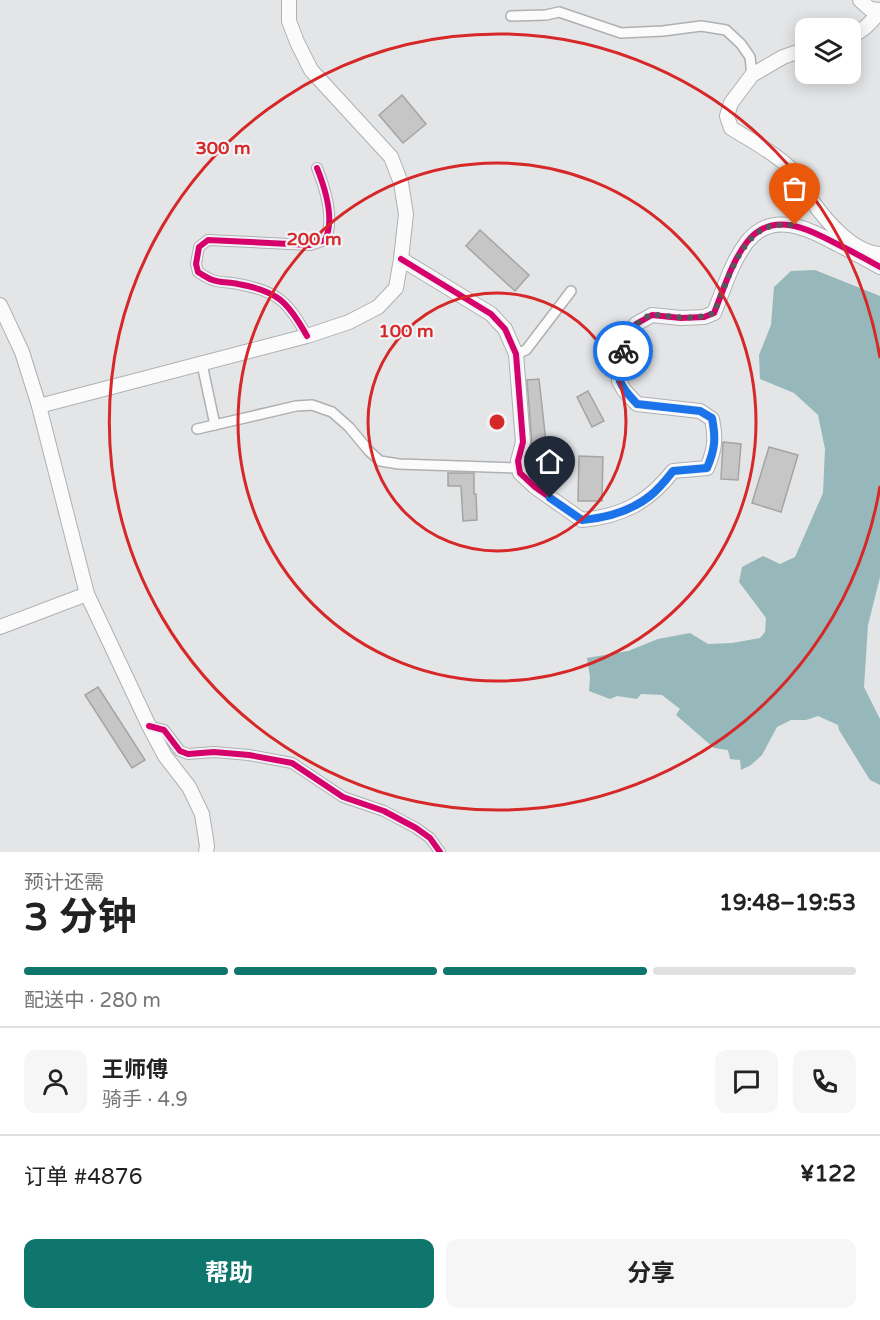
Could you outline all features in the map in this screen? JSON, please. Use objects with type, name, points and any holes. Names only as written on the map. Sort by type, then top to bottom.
[{"type":"street","points":[[39,406],[307,336],[349,322],[378,307],[396,288],[406,214],[401,183],[391,157],[311,70],[289,21],[289,0]]},
{"type":"street","points":[[860,0],[870,9],[880,10]]},
{"type":"street","points":[[861,31],[880,10]]},
{"type":"street","points":[[511,16],[546,15],[559,12],[621,33],[701,26],[726,30],[741,44],[750,57],[752,75]]},
{"type":"street","points":[[795,53],[752,75],[731,103],[727,116],[730,128],[776,157],[790,169],[831,225],[851,243],[873,254],[880,254]]},
{"type":"street","points":[[307,336],[285,302],[269,292],[210,279],[198,272],[196,264],[199,247],[208,240],[310,245],[325,240],[329,219],[326,190],[316,168]]},
{"type":"street","points":[[401,259],[491,314],[505,329],[516,354],[524,442],[518,461],[520,473],[535,487],[582,520],[600,518],[637,505],[651,495],[673,471],[707,468],[712,455],[716,437],[712,418],[700,411],[637,404],[624,390],[619,381],[619,363],[627,339],[636,324],[652,315],[681,318],[704,317],[714,313],[739,254],[748,240],[764,229],[778,224],[795,225],[815,233],[880,267]]},
{"type":"street","points":[[516,354],[526,350],[571,291]]},
{"type":"street","points":[[0,305],[22,352],[39,406],[87,594],[148,726],[165,756],[189,787],[202,814],[206,852]]},
{"type":"street","points":[[201,364],[215,425]]},
{"type":"street","points":[[197,429],[296,406],[312,405],[332,412],[380,461],[399,464],[519,468]]},
{"type":"street","points":[[0,627],[87,594]]},
{"type":"street","points":[[148,726],[164,730],[180,751],[188,754],[249,755],[292,763],[343,797],[384,812],[416,828],[430,838],[440,852]]},
{"type":"water","points":[[815,270],[880,296],[880,577],[868,625],[864,687],[880,719],[880,785],[870,780],[838,725],[818,716],[806,720],[791,720],[777,727],[762,755],[741,770],[740,760],[730,759],[728,750],[714,748],[676,715],[680,709],[662,695],[641,694],[637,699],[617,696],[610,699],[589,691],[590,677],[587,658],[628,651],[658,639],[690,633],[708,644],[760,638],[765,632],[766,618],[739,582],[742,567],[763,556],[780,564],[795,557],[823,493],[825,449],[818,415],[794,393],[760,379],[759,355],[771,325],[774,287],[791,271]]},
{"type":"building","points":[[402,95],[426,124],[403,143],[379,115]]},
{"type":"building","points":[[480,230],[529,275],[515,291],[466,246]]},
{"type":"building","points":[[539,379],[546,442],[532,444],[527,380]]},
{"type":"building","points":[[588,391],[604,421],[592,427],[577,397]]},
{"type":"building","points":[[723,442],[741,444],[738,480],[721,479]]},
{"type":"building","points":[[769,447],[798,455],[781,512],[752,503]]},
{"type":"building","points":[[579,456],[603,457],[602,501],[578,501]]},
{"type":"building","points":[[448,473],[474,473],[477,520],[463,521],[461,486],[448,486]]},
{"type":"building","points":[[98,687],[145,760],[132,768],[85,695]]},
{"type":"cycle path","points":[[307,336],[294,315],[280,300],[263,290],[213,280],[198,272],[196,264],[199,247],[208,240],[310,245],[325,240],[329,214],[326,194],[317,168]]},
{"type":"cycle path","points":[[401,259],[491,314],[505,329],[516,354],[523,442],[518,461],[520,473],[535,487],[582,520],[610,515],[633,506],[654,492],[673,471],[707,468],[712,455],[714,444],[712,419],[700,411],[637,404],[624,390],[619,381],[619,363],[627,339],[636,324],[652,315],[681,318],[704,317],[714,313],[737,258],[747,242],[757,232],[768,226],[780,224],[804,229],[880,267]]},
{"type":"cycle path","points":[[149,726],[164,730],[180,751],[188,754],[214,752],[249,755],[292,763],[343,797],[384,811],[416,828],[430,838],[440,852]]},
{"type":"way so far","points":[[623,351],[636,324],[652,315],[681,318],[704,317],[714,313],[739,254],[748,240],[764,229],[778,224],[795,225]]},
{"type":"route","points":[[550,498],[582,520],[600,518],[637,505],[651,495],[673,471],[707,468],[716,437],[712,418],[700,411],[637,404],[619,381],[619,363],[623,351]]}]
